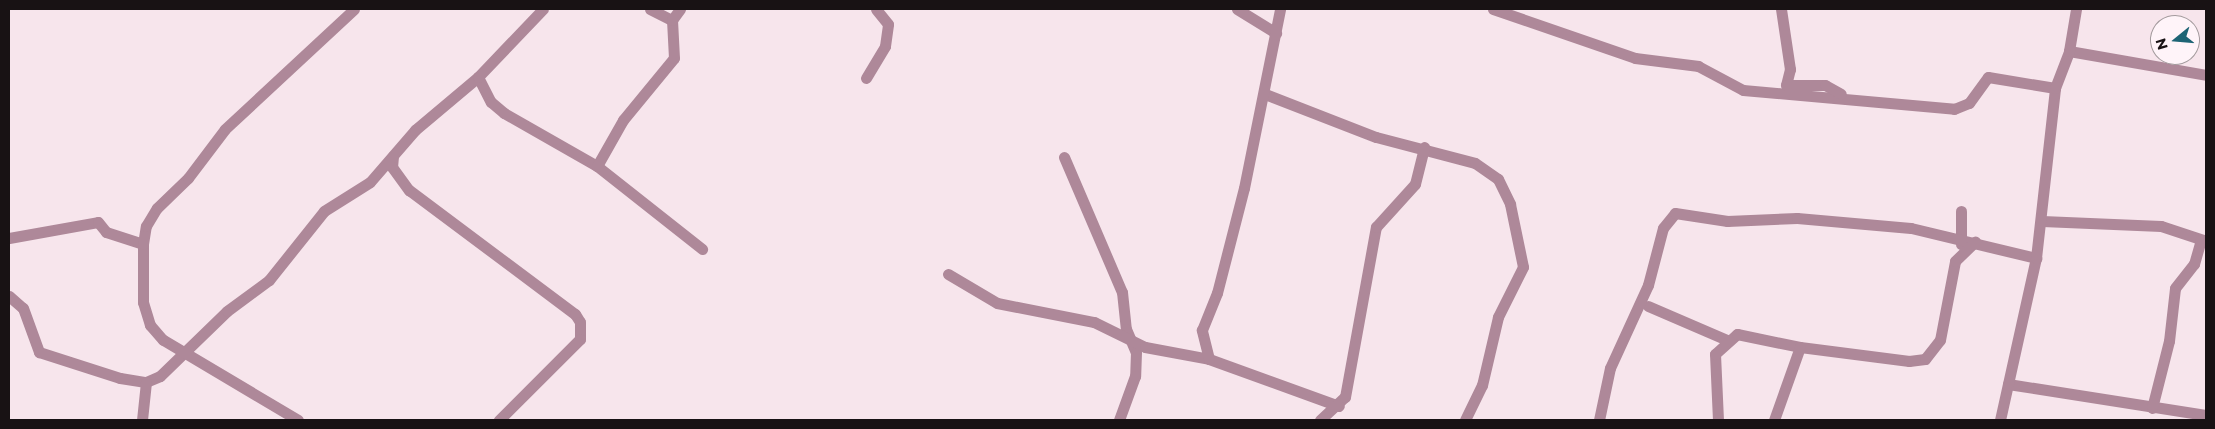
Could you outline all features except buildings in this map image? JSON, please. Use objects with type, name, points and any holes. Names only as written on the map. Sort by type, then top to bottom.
[{"type":"street","points":[[298,420],[164,340],[150,325],[143,302],[143,244],[146,226],[157,208],[188,178],[224,129],[354,9]]},
{"type":"street","points":[[142,420],[146,382],[186,353],[227,311],[269,280],[324,211],[370,182],[415,130],[478,77],[543,9]]},
{"type":"street","points":[[650,9],[672,20]]},
{"type":"street","points":[[597,166],[623,120],[674,58],[672,20],[680,9]]},
{"type":"street","points":[[866,78],[886,46],[888,24],[876,9]]},
{"type":"street","points":[[1237,9],[1276,32]]},
{"type":"street","points":[[1209,359],[1202,330],[1222,274],[1265,94],[1280,9]]},
{"type":"street","points":[[1493,9],[1635,58],[1698,66],[1743,90],[1842,95],[1954,109],[1969,104],[1988,77],[2055,88]]},
{"type":"street","points":[[1780,9],[1790,69],[1786,85],[1825,85],[1842,95]]},
{"type":"street","points":[[2000,420],[2036,258],[2042,221],[2055,88],[2069,51],[2076,9]]},
{"type":"street","points":[[2069,51],[2206,75]]},
{"type":"street","points":[[478,77],[491,102],[504,113],[597,166],[702,249]]},
{"type":"street","points":[[1265,94],[1376,137],[1424,147],[1475,163],[1498,179],[1510,204],[1521,250],[1519,280],[1498,317],[1482,385],[1465,420]]},
{"type":"street","points":[[1320,420],[1339,406],[1350,376],[1376,227],[1415,184],[1424,147]]},
{"type":"street","points":[[393,156],[392,167],[409,190],[575,314],[580,322],[580,339],[499,420]]},
{"type":"street","points":[[1064,157],[1080,184],[1122,292],[1131,341],[1137,361],[1135,376],[1118,420]]},
{"type":"street","points":[[1961,211],[1959,238],[1962,250]]},
{"type":"street","points":[[1599,420],[1610,368],[1648,285],[1663,228],[1675,213],[1727,221],[1797,218],[1911,228],[2036,258]]},
{"type":"street","points":[[2042,221],[2161,226],[2203,241],[2194,264],[2174,288],[2169,341],[2152,408]]},
{"type":"street","points":[[9,238],[98,222],[106,232],[143,244]]},
{"type":"street","points":[[1718,420],[1714,354],[1727,340],[1746,332],[1800,347],[1909,361],[1924,359],[1940,340],[1951,274],[1962,250],[1975,242]]},
{"type":"street","points":[[948,274],[997,303],[1094,322],[1131,341],[1209,359],[1339,406]]},
{"type":"street","points":[[9,296],[23,308],[39,352],[146,382]]},
{"type":"street","points":[[1648,306],[1727,340]]},
{"type":"street","points":[[1774,420],[1800,347]]},
{"type":"street","points":[[2008,384],[2206,415]]}]
